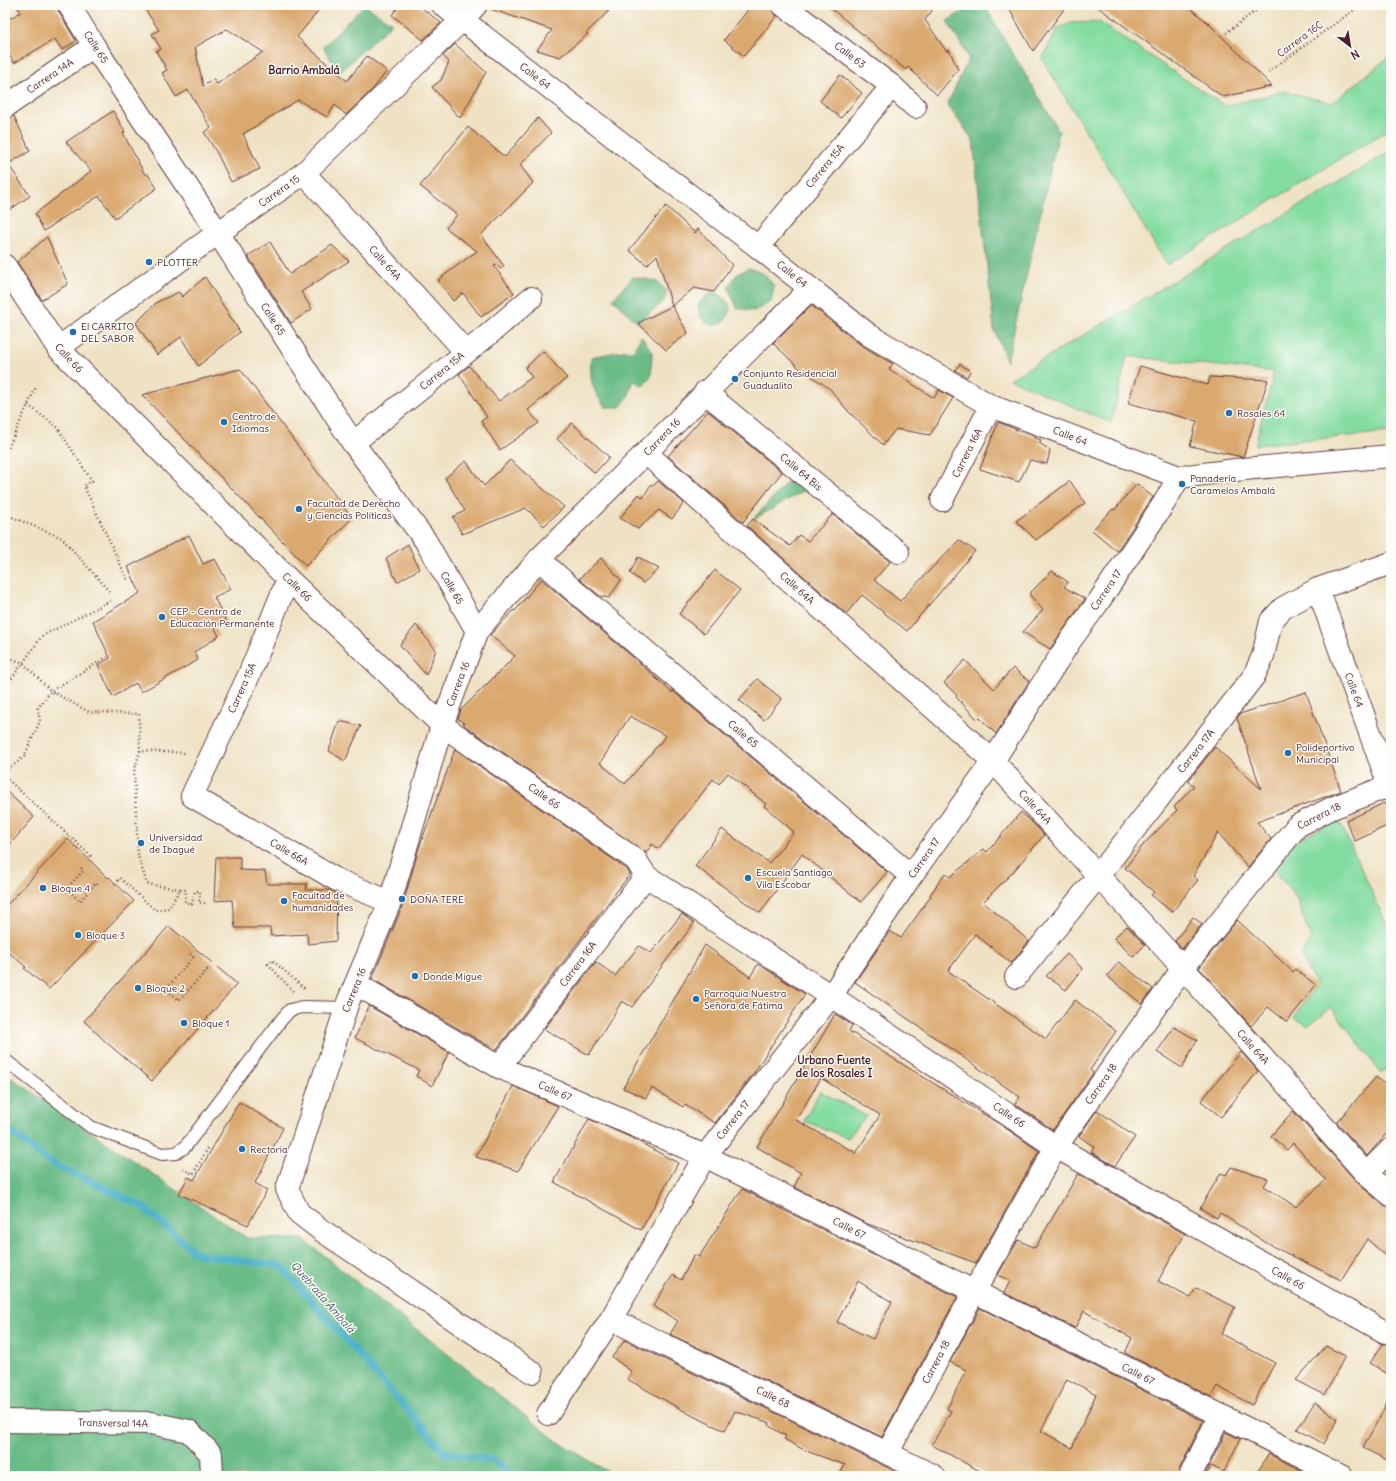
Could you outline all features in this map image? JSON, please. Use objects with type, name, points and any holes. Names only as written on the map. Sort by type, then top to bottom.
[{"type":"street","name":"Calle 65","points":[[69,5],[94,46],[218,233],[352,443],[424,540],[477,631]]},
{"type":"street","name":"Calle 64","points":[[443,5],[469,12],[664,176],[758,246],[869,335],[991,406],[1179,477]]},
{"type":"street","name":"Calle 63","points":[[783,5],[892,86],[915,107]]},
{"type":"street","name":"Carrera 15","points":[[58,348],[304,173],[469,12]]},
{"type":"street","name":"Carrera 14A","points":[[5,107],[94,46]]},
{"type":"street","name":"Carrera 15A","points":[[758,246],[892,86]]},
{"type":"street","name":"Calle 64A","points":[[304,173],[466,352]]},
{"type":"street","name":"Calle 66","points":[[5,266],[58,348],[288,579],[442,725],[641,868],[1056,1147],[1385,1332]]},
{"type":"street","name":"Carrera 16","points":[[532,1372],[321,1230],[299,1213],[288,1189],[346,1008],[390,902],[442,725],[477,631],[539,559],[810,289]]},
{"type":"street","name":"Carrera 15A","points":[[352,443],[531,298]]},
{"type":"street","name":"Calle 64 Bis","points":[[705,392],[898,552]]},
{"type":"street","name":"Carrera 16A","points":[[942,500],[991,406]]},
{"type":"street","name":"Calle 64A","points":[[646,453],[993,762],[1182,968],[1366,1174],[1391,1195]]},
{"type":"street","points":[[1179,477],[1252,468],[1391,456]]},
{"type":"street","name":"Carrera 17","points":[[548,1414],[611,1319],[705,1156],[831,996],[911,876],[993,762],[1070,641],[1164,503],[1179,477]]},
{"type":"street","name":"Calle 65","points":[[539,559],[572,589],[911,876]]},
{"type":"street","name":"Carrera 17A","points":[[1016,977],[1098,876],[1254,676],[1263,656],[1270,621],[1283,608],[1318,589],[1391,563]]},
{"type":"street","name":"Carrera 15A","points":[[192,796],[249,675],[288,579]]},
{"type":"street","name":"Calle 64","points":[[1318,589],[1390,787]]},
{"type":"street","name":"Carrera 18","points":[[888,1452],[974,1292],[1056,1147],[1182,968],[1297,826],[1332,808],[1390,787]]},
{"type":"street","name":"Calle 66A","points":[[192,796],[337,880],[390,902]]},
{"type":"street","name":"Carrera 16A","points":[[499,1067],[641,868]]},
{"type":"street","name":"Calle 67","points":[[356,984],[499,1067],[705,1156],[1341,1476]]},
{"type":"street","points":[[1366,1174],[1391,1149]]},
{"type":"street","name":"Calle 68","points":[[611,1319],[888,1452],[929,1475]]},
{"type":"street","points":[[1190,1476],[1220,1415]]},
{"type":"street","name":"Transversal 14A","points":[[5,1421],[151,1423],[189,1431],[211,1454],[212,1476]]},
{"type":"lane","points":[[5,1060],[91,1127],[162,1154],[176,1153],[186,1147],[290,1010],[302,1008],[346,1008]]},
{"type":"path","points":[[1226,34],[1263,5]]},
{"type":"path","name":"Carrera 16C","points":[[1268,72],[1361,5]]},
{"type":"path","points":[[5,455],[36,387]]},
{"type":"path","points":[[28,405],[57,427],[92,481],[84,486],[128,581]]},
{"type":"path","points":[[5,514],[62,538],[109,591]]},
{"type":"path","points":[[7,685],[42,636],[110,601]]},
{"type":"path","points":[[5,656],[23,663],[51,691],[89,712],[139,714],[140,751],[134,772],[138,856],[147,884],[186,890],[185,902],[192,904],[194,891],[200,891],[199,903],[208,903]]},
{"type":"path","points":[[5,772],[24,757],[40,721],[38,708],[51,691],[107,657]]},
{"type":"path","points":[[140,751],[194,753]]},
{"type":"path","points":[[5,777],[80,849],[92,858]]},
{"type":"path","points":[[81,868],[83,870],[66,889],[80,901],[96,883],[100,887]]},
{"type":"path","points":[[115,884],[120,878],[155,910],[169,908],[180,889]]},
{"type":"path","points":[[190,954],[193,957],[166,989],[179,1000],[207,970],[210,972]]},
{"type":"path","points":[[289,992],[294,993],[268,964],[272,960],[306,991]]},
{"type":"green space","points":[[364,5],[392,23],[339,73],[323,47]]},
{"type":"green space","points":[[965,5],[984,5],[1059,131],[1007,362],[994,329],[973,140],[947,105],[969,58],[947,21],[967,9]]},
{"type":"green space","points":[[1099,22],[1225,106],[1284,91],[1332,103],[1391,55],[1391,128],[1167,265],[1042,59],[1058,28],[1071,23]]},
{"type":"green space","points":[[1391,151],[1391,432],[1255,445],[1274,372],[1127,356],[1111,423],[1010,379]]},
{"type":"green space","points":[[749,268],[764,274],[774,286],[771,302],[754,311],[737,308],[728,287],[736,275]]},
{"type":"green space","points":[[633,277],[656,281],[667,291],[664,301],[638,323],[613,299]]},
{"type":"green space","points":[[714,292],[724,298],[729,305],[730,313],[727,319],[714,325],[707,323],[701,317],[698,305],[705,297]]},
{"type":"green space","points":[[641,336],[652,351],[651,376],[643,386],[633,380],[628,397],[620,407],[605,407],[592,384],[591,357],[622,351],[634,351]]},
{"type":"green space","points":[[793,476],[807,489],[752,520]]},
{"type":"green space","points":[[1339,820],[1391,934],[1391,1065],[1381,1073],[1331,1007],[1308,1026],[1294,1017],[1316,985],[1301,956],[1311,940],[1296,896],[1273,870],[1297,839]]},
{"type":"green space","points":[[5,1076],[10,1077],[247,1238],[303,1239],[557,1441],[615,1476],[5,1476]]},
{"type":"green space","points":[[820,1091],[866,1116],[848,1138],[804,1121]]},
{"type":"building","points":[[16,5],[55,5],[76,41],[62,50],[55,39],[14,63],[5,49],[5,21],[21,12]]},
{"type":"building","points":[[142,5],[323,5],[297,37],[347,81],[367,56],[387,71],[373,89],[346,115],[335,105],[327,117],[298,100],[243,134],[260,169],[231,182],[217,153],[204,132],[211,128],[188,90],[176,97],[162,73],[167,70],[156,51],[161,49],[152,34],[159,30]],"holes":[[[227,29],[263,52],[217,84],[214,79],[203,86],[195,47]]]},
{"type":"building","points":[[400,5],[418,5],[441,23],[423,40],[392,15]]},
{"type":"building","points":[[488,5],[597,5],[609,11],[586,33],[588,34],[560,57],[537,50],[552,30],[488,8]]},
{"type":"building","points":[[752,5],[771,5],[772,10],[777,16],[744,56],[724,40]]},
{"type":"building","points":[[827,5],[936,5],[925,20],[947,52],[949,49],[958,70],[937,95],[908,67],[906,70]]},
{"type":"building","points":[[1007,5],[1067,5],[1033,51]]},
{"type":"building","points":[[1095,5],[1186,5],[1207,22],[1272,86],[1223,97]]},
{"type":"building","points":[[455,44],[486,72],[460,118],[432,87],[441,80],[449,62],[443,56]]},
{"type":"building","points":[[840,75],[862,93],[841,118],[820,101]]},
{"type":"building","points":[[113,111],[125,132],[123,133],[145,175],[147,173],[157,188],[115,218],[99,196],[77,210],[76,209],[44,231],[35,214],[91,171],[66,142]]},
{"type":"building","points":[[14,116],[30,151],[8,164],[30,196],[5,213],[5,119]]},
{"type":"building","points":[[538,118],[551,133],[520,165],[533,183],[481,235],[504,266],[501,269],[496,265],[494,266],[514,293],[481,317],[463,293],[453,301],[438,280],[477,251],[446,228],[457,215],[420,186],[468,127],[505,157]]},
{"type":"building","points":[[666,206],[695,233],[698,229],[732,265],[714,292],[694,288],[672,306],[657,255],[647,265],[629,250]]},
{"type":"building","points":[[47,237],[68,284],[42,300],[17,262]]},
{"type":"building","points":[[270,242],[290,274],[332,245],[349,261],[301,292],[312,309],[291,323],[248,256]]},
{"type":"building","points":[[205,277],[240,332],[198,366],[181,337],[157,355],[136,323],[157,302],[179,292],[182,297]]},
{"type":"building","points":[[811,305],[861,345],[893,364],[889,369],[934,398],[939,390],[953,398],[930,435],[896,429],[883,445],[848,411],[830,389],[803,370],[802,371],[773,343]]},
{"type":"building","points":[[672,306],[688,333],[666,350],[638,323]]},
{"type":"building","points":[[543,351],[567,378],[528,410],[539,423],[500,450],[481,421],[487,417],[459,374],[469,366],[499,401],[532,377],[525,368]]},
{"type":"building","points":[[960,364],[970,371],[967,377],[955,370]]},
{"type":"building","name":"Rosales 64","points":[[1140,366],[1208,385],[1210,377],[1268,380],[1243,457],[1190,446],[1197,421],[1128,403]]},
{"type":"building","name":"Centro de Idiomas","points":[[240,369],[352,518],[306,566],[142,395]]},
{"type":"building","points":[[708,411],[782,472],[743,522],[668,456]]},
{"type":"building","points":[[998,422],[1041,440],[1039,443],[1050,450],[1047,464],[1030,460],[1019,482],[980,469]]},
{"type":"building","points":[[572,423],[609,457],[595,473],[557,439]]},
{"type":"building","points":[[510,460],[564,507],[544,526],[526,508],[462,534],[453,517],[465,511],[445,478],[466,461],[484,486]]},
{"type":"building","points":[[658,481],[684,503],[672,519],[659,510],[638,529],[620,518],[639,494],[643,498],[651,484],[653,486]]},
{"type":"building","points":[[1070,481],[1085,503],[1036,540],[1016,521]]},
{"type":"building","points":[[1137,484],[1153,497],[1117,551],[1092,530],[1113,509],[1115,510]]},
{"type":"building","points":[[833,514],[890,562],[874,580],[900,601],[959,540],[975,551],[907,631],[862,595],[846,614],[747,526],[753,519],[790,546],[799,535],[808,541]]},
{"type":"building","name":"CEP - Centro de Educación Permanente","points":[[189,535],[203,564],[215,559],[231,589],[214,597],[226,621],[214,627],[219,636],[194,652],[198,660],[141,692],[136,683],[113,697],[98,665],[110,658],[93,621],[140,593],[128,567]]},
{"type":"building","points":[[408,544],[419,569],[397,582],[386,558]]},
{"type":"building","points":[[638,557],[659,569],[643,583],[630,573]]},
{"type":"building","points":[[601,558],[621,580],[609,598],[600,596],[579,579]]},
{"type":"building","points":[[715,570],[740,590],[704,634],[679,614]]},
{"type":"building","points":[[1052,571],[1068,582],[1064,587],[1085,599],[1050,649],[1023,632],[1043,610],[1029,594]]},
{"type":"building","points":[[541,579],[641,664],[672,693],[673,691],[887,872],[861,902],[802,854],[760,913],[695,866],[722,829],[769,863],[794,832],[764,806],[766,804],[728,773],[719,784],[713,779],[659,849],[652,844],[646,853],[464,725],[464,723],[458,719],[461,710],[515,656],[490,635],[514,610],[515,611]],"holes":[[[630,716],[666,736],[625,784],[600,763]]]},
{"type":"building","points":[[416,625],[436,650],[426,675],[400,645]]},
{"type":"building","points":[[965,660],[994,689],[1013,668],[1029,681],[996,734],[980,718],[978,720],[956,697],[957,695],[944,683]]},
{"type":"building","points":[[757,679],[782,699],[764,720],[739,700]]},
{"type":"building","points":[[1306,692],[1341,791],[1257,822],[1271,839],[1248,867],[1218,833],[1193,876],[1198,880],[1172,912],[1151,895],[1154,892],[1125,868],[1144,844],[1177,810],[1174,807],[1194,786],[1188,781],[1215,747],[1261,789],[1237,718],[1240,714]]},
{"type":"building","points":[[339,721],[361,726],[345,761],[329,751]]},
{"type":"building","points":[[455,749],[627,869],[630,874],[496,1050],[372,979],[402,907],[419,848]]},
{"type":"building","points":[[5,790],[34,817],[5,850]]},
{"type":"building","points":[[1384,803],[1391,818],[1391,824],[1355,841],[1346,821]]},
{"type":"building","points":[[1021,812],[1044,835],[1013,872],[983,902],[1029,941],[1011,963],[975,934],[948,971],[1046,1039],[1075,1000],[1116,1031],[1090,1070],[1093,1073],[1053,1130],[1015,1104],[1020,1097],[855,982],[890,931],[901,938],[931,896],[930,895],[945,873],[950,877],[984,849],[987,852]]},
{"type":"building","points":[[68,839],[134,901],[49,989],[24,968],[26,967],[5,949],[5,907]]},
{"type":"building","name":"Facultad de humanidades","points":[[216,857],[240,857],[240,870],[265,871],[267,884],[307,884],[306,890],[330,890],[337,893],[336,941],[308,944],[307,934],[271,936],[270,928],[235,928],[232,900],[214,901]]},
{"type":"building","points":[[682,914],[694,923],[632,1007],[622,1001],[589,1055],[544,1029],[596,962],[615,976],[639,946],[651,953]]},
{"type":"building","points":[[1193,917],[1202,924],[1182,949],[1175,941]]},
{"type":"building","points":[[1237,920],[1293,972],[1295,969],[1316,985],[1287,1022],[1268,1007],[1251,1026],[1199,968]]},
{"type":"building","points":[[169,926],[237,984],[152,1081],[107,1043],[84,1021]]},
{"type":"building","points":[[1127,926],[1145,945],[1133,957],[1114,938]]},
{"type":"building","points":[[705,945],[750,977],[758,964],[805,994],[753,1074],[715,1123],[685,1105],[683,1107],[652,1088],[646,1098],[623,1088]]},
{"type":"building","points":[[1067,954],[1083,969],[1066,990],[1046,976]]},
{"type":"building","points":[[1119,962],[1153,989],[1142,1004],[1107,976]]},
{"type":"building","points":[[369,1006],[449,1052],[432,1086],[416,1076],[419,1070],[355,1038]]},
{"type":"building","points":[[835,1014],[852,1025],[849,1031],[1001,1125],[1039,1151],[976,1263],[865,1223],[794,1187],[801,1173],[757,1147]],"holes":[[[821,1078],[880,1115],[856,1153],[796,1120]]]},
{"type":"building","points":[[1174,1027],[1197,1040],[1182,1068],[1157,1052]]},
{"type":"building","points":[[1241,1052],[1258,1071],[1221,1117],[1201,1101]]},
{"type":"building","points":[[1376,1077],[1391,1090],[1391,1128],[1367,1156],[1337,1122]]},
{"type":"building","points":[[513,1086],[558,1106],[518,1171],[476,1157]]},
{"type":"building","name":"Rectoría","points":[[239,1102],[283,1128],[255,1183],[267,1190],[248,1225],[179,1194],[188,1177],[194,1180]]},
{"type":"building","points":[[1097,1110],[1135,1137],[1115,1166],[1091,1152],[1094,1147],[1079,1136]]},
{"type":"building","points":[[1293,1111],[1357,1182],[1383,1205],[1391,1207],[1391,1260],[1367,1239],[1341,1280],[1268,1244],[1220,1213],[1217,1218],[1200,1208],[1221,1173],[1226,1175],[1231,1167],[1268,1179],[1264,1186],[1296,1207],[1326,1180],[1293,1143],[1287,1150],[1271,1136]]},
{"type":"building","points":[[589,1119],[632,1138],[678,1163],[641,1230],[554,1182]]},
{"type":"building","points":[[1078,1174],[1185,1234],[1158,1281],[1190,1298],[1196,1288],[1235,1307],[1221,1334],[1275,1363],[1252,1405],[1217,1386],[1211,1397],[1125,1353],[1132,1338],[1084,1311],[1075,1328],[1004,1293],[1010,1281],[998,1275],[1018,1240],[1035,1248]]},
{"type":"building","points":[[742,1189],[957,1297],[882,1437],[670,1334],[678,1321],[653,1306],[673,1275],[681,1280],[694,1255],[699,1257]],"holes":[[[858,1281],[892,1302],[873,1339],[837,1322]]]},
{"type":"building","points":[[980,1308],[1203,1421],[1179,1470],[1178,1476],[989,1476],[932,1445],[951,1411],[947,1409],[966,1370],[950,1362]],"holes":[[[1067,1379],[1096,1394],[1072,1448],[1041,1431]]]},
{"type":"building","points":[[625,1340],[905,1476],[839,1476],[845,1465],[806,1451],[784,1439],[786,1436],[769,1426],[770,1423],[735,1411],[725,1431],[693,1416],[627,1379],[632,1372],[612,1357]]},
{"type":"building","points":[[1391,1343],[1391,1376],[1370,1363],[1383,1344]]},
{"type":"building","points":[[1326,1346],[1345,1356],[1325,1395],[1296,1380]]},
{"type":"building","points":[[1391,1396],[1391,1462],[1363,1448]]},
{"type":"building","points":[[1315,1402],[1338,1419],[1324,1444],[1297,1429]]},
{"type":"building","points":[[1226,1432],[1240,1439],[1224,1472],[1211,1466],[1206,1476],[1204,1476]]},
{"type":"building","points":[[1269,1454],[1313,1476],[1255,1476]]},
{"type":"waterway","name":"Quebrada Ambalá","points":[[5,1127],[48,1161],[142,1206],[197,1254],[281,1266],[445,1453],[493,1460],[512,1476]]},
{"type":"place","name":"PLOTTER","points":[[149,262]]},
{"type":"place","name":"El CARRITO DEL SABOR","points":[[73,332]]},
{"type":"place","name":"Conjunto Residencial Guadualito","points":[[735,379]]},
{"type":"place","name":"Rosales 64","points":[[1229,413]]},
{"type":"place","name":"Centro de Idiomas","points":[[224,422]]},
{"type":"place","name":"Panadería Caramelos Ambalá","points":[[1182,484]]},
{"type":"place","name":"Facultad de Derecho y Ciencias Políticas","points":[[299,509]]},
{"type":"place","name":"CEP - Centro de Educación Permanente","points":[[162,617]]},
{"type":"place","name":"Polideportivo Municipal","points":[[1288,753]]},
{"type":"place","name":"Universidad de Ibagué","points":[[141,843]]},
{"type":"place","name":"Escuela Santiago Vila Escobar","points":[[748,878]]},
{"type":"place","name":"Bloque 4","points":[[43,888]]},
{"type":"place","name":"DOÑA TERE","points":[[402,899]]},
{"type":"place","name":"Facultad de humanidades","points":[[284,901]]},
{"type":"place","name":"Bloque 3","points":[[78,935]]},
{"type":"place","name":"Donde Migue","points":[[415,976]]},
{"type":"place","name":"Bloque 2","points":[[138,988]]},
{"type":"place","name":"Parroquia Nuestra Señora de Fátima","points":[[696,999]]},
{"type":"place","name":"Bloque 1","points":[[184,1023]]},
{"type":"place","name":"Rectoría","points":[[242,1149]]},
{"type":"district","name":"Barrio Ambalá","points":[[304,70]]},
{"type":"district","name":"Urbano Fuente de los Rosales I","points":[[834,1066]]}]
